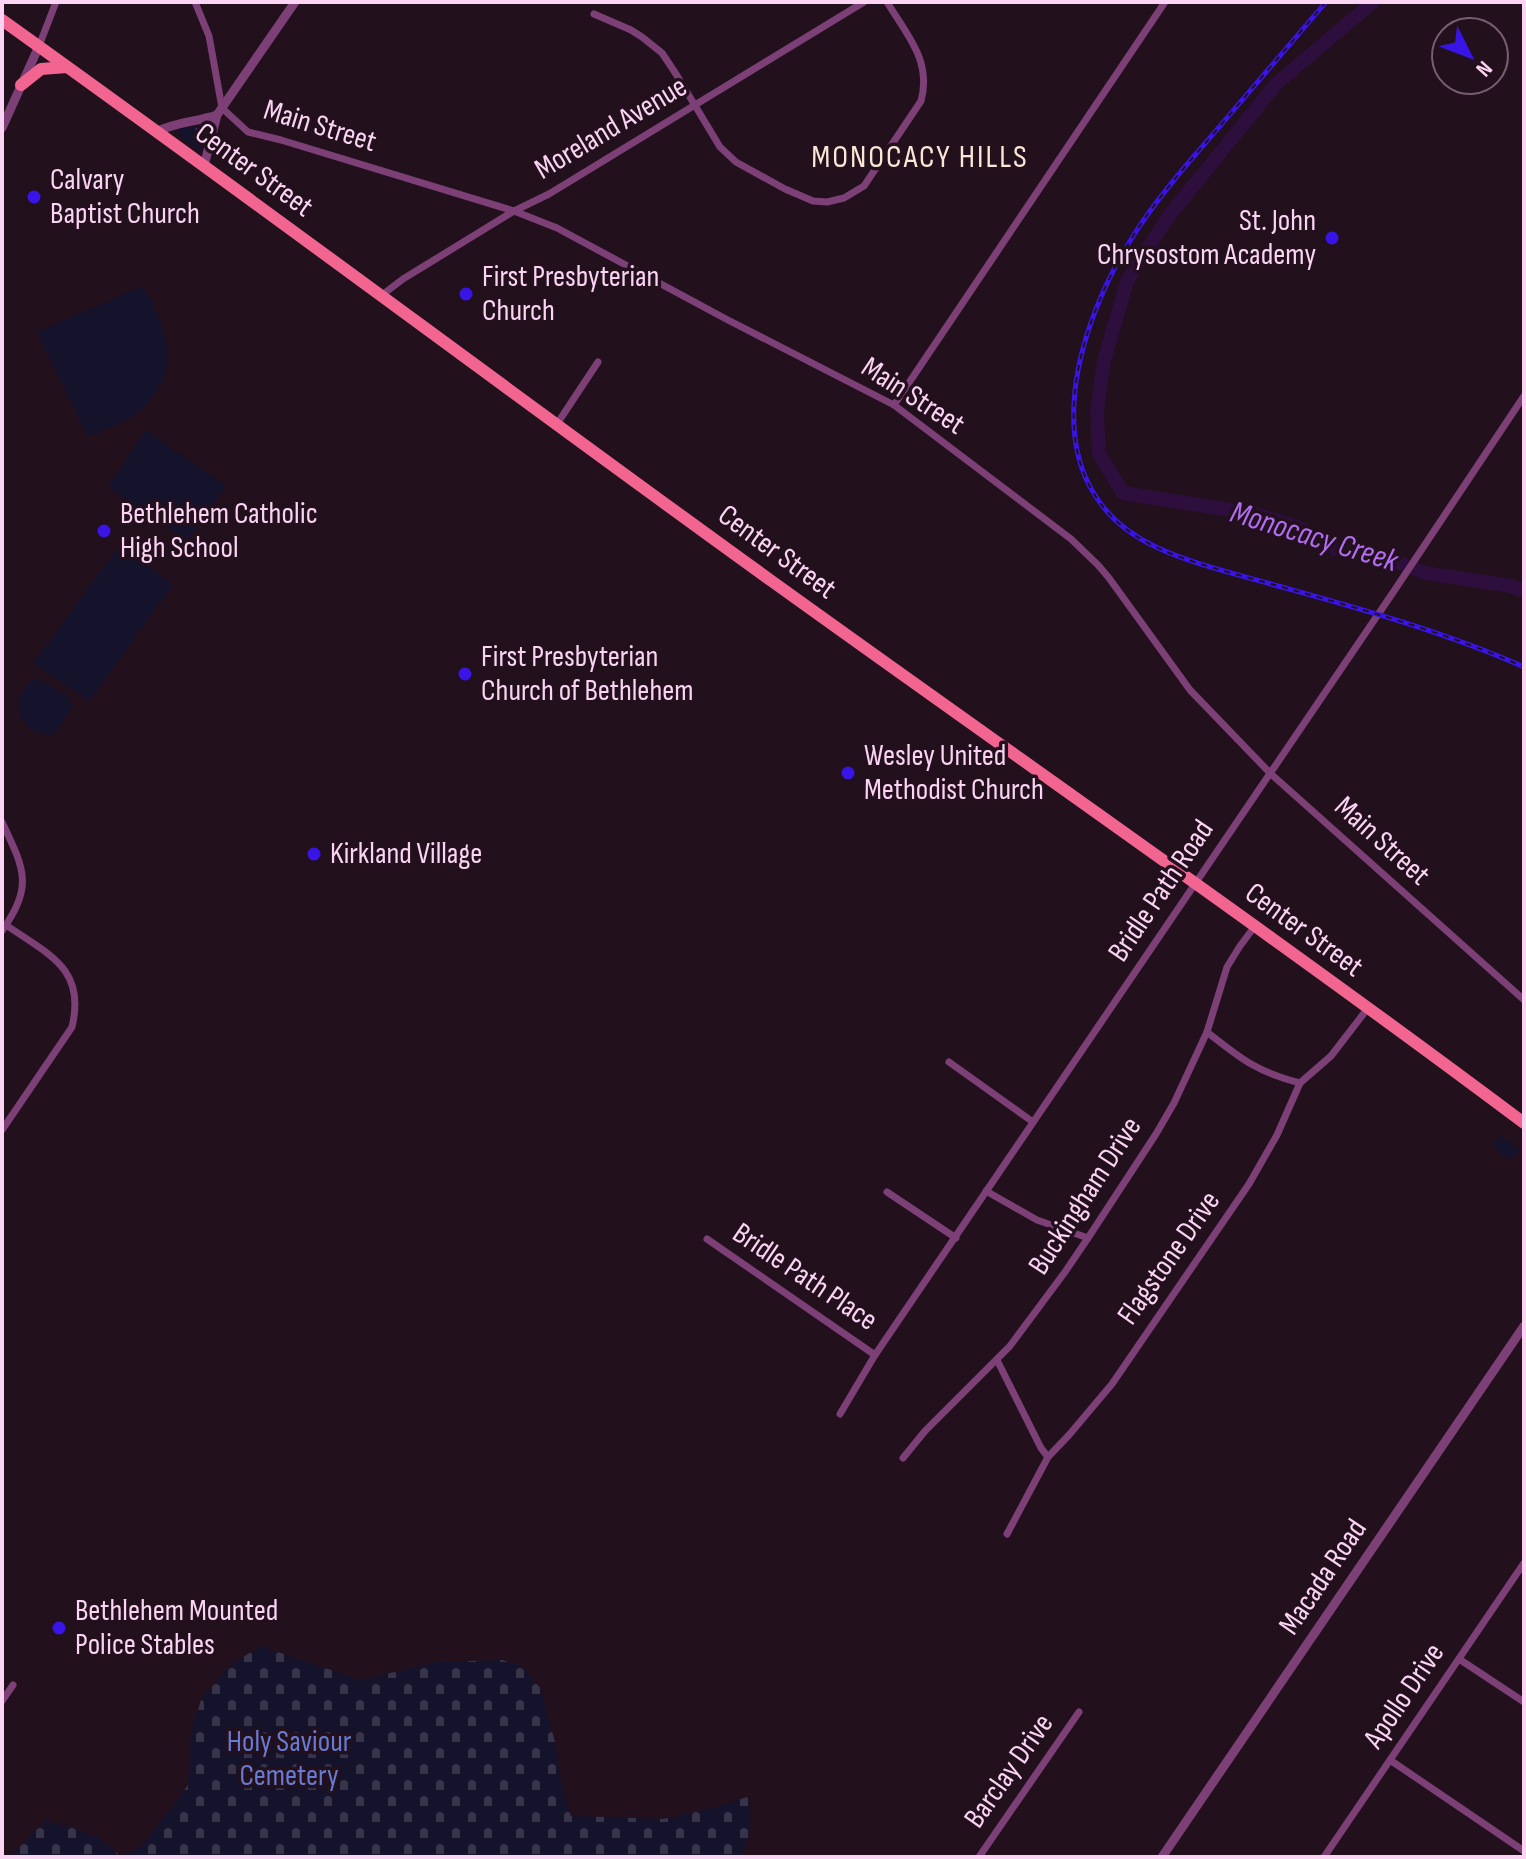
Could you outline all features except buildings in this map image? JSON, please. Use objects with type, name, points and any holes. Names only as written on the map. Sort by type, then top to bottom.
[{"type":"main road","name":"Center Street","points":[[2,20],[1524,1123]]},
{"type":"main road","points":[[21,85],[41,69],[67,67]]},
{"type":"street","points":[[2,128],[56,2]]},
{"type":"street","name":"Main Street","points":[[195,2],[209,36],[219,112],[248,132],[514,211],[557,228],[894,405],[1071,539],[1109,578],[1190,690],[1270,773],[1524,1000]]},
{"type":"street","points":[[204,166],[219,112],[295,2]]},
{"type":"street","name":"Moreland Avenue","points":[[382,295],[514,211],[549,194],[864,2]]},
{"type":"street","points":[[594,14],[631,30],[662,53],[720,147],[736,162],[813,201],[827,202],[850,195],[864,186],[921,101],[925,84],[923,64],[887,2]]},
{"type":"street","points":[[894,405],[1165,2]]},
{"type":"street","points":[[156,132],[169,125],[202,120],[219,112]]},
{"type":"street","points":[[557,424],[598,362]]},
{"type":"street","name":"Bridle Path Road","points":[[840,1414],[875,1355],[1524,396]]},
{"type":"street","points":[[2,822],[18,858],[23,889],[19,904],[4,928],[59,962],[70,975],[76,995],[72,1027],[2,1130]]},
{"type":"street","name":"Buckingham Drive","points":[[903,1458],[925,1431],[1020,1335],[1088,1238],[1156,1134],[1185,1081],[1207,1032],[1227,967],[1255,926]]},
{"type":"street","name":"Flagstone Drive","points":[[1007,1534],[1048,1457],[1112,1384],[1249,1184],[1277,1135],[1300,1083],[1331,1056],[1368,1008]]},
{"type":"street","points":[[1207,1032],[1247,1063],[1269,1074],[1300,1083]]},
{"type":"street","points":[[949,1062],[1033,1122]]},
{"type":"street","points":[[986,1191],[1046,1224],[1088,1238]]},
{"type":"street","points":[[887,1192],[956,1238]]},
{"type":"street","name":"Bridle Path Place","points":[[707,1239],[875,1355]]},
{"type":"street","name":"Macada Road","points":[[1162,1857],[1524,1326]]},
{"type":"street","points":[[997,1360],[1048,1457]]},
{"type":"street","name":"Apollo Drive","points":[[1324,1857],[1524,1563]]},
{"type":"street","points":[[1459,1659],[1524,1702]]},
{"type":"street","points":[[2,1701],[13,1685]]},
{"type":"street","name":"Barclay Drive","points":[[979,1857],[1079,1712]]},
{"type":"street","points":[[1390,1760],[1524,1851]]},
{"type":"green space","points":[[207,125],[202,149],[198,150],[178,135],[180,128]]},
{"type":"green space","points":[[143,286],[165,338],[167,364],[163,378],[140,411],[88,437],[37,332]]},
{"type":"green space","points":[[146,430],[226,486],[187,541],[108,487]]},
{"type":"green space","points":[[120,545],[173,585],[89,701],[33,663]]},
{"type":"green space","points":[[35,679],[69,697],[72,706],[55,734],[33,730],[20,715],[20,696]]},
{"type":"green space","points":[[1500,1136],[1519,1150],[1511,1160],[1492,1146]]},
{"type":"green space","name":"Holy Saviour Cemetery","points":[[260,1646],[361,1680],[437,1662],[502,1660],[522,1666],[541,1689],[571,1816],[663,1819],[750,1796],[749,1833],[742,1857],[121,1857],[141,1846],[188,1785],[191,1733],[201,1700],[228,1667]]},
{"type":"green space","points":[[45,1821],[95,1837],[121,1857],[10,1857]]},
{"type":"waterway","name":"Monocacy Creek","points":[[1373,2],[1277,83],[1168,217],[1127,281],[1104,361],[1097,410],[1099,454],[1123,493],[1255,514],[1298,527],[1335,549],[1400,563],[1425,573],[1511,586],[1524,591]]},
{"type":"railway","points":[[1326,2],[1166,190],[1115,268],[1095,311],[1081,356],[1074,401],[1076,445],[1089,485],[1115,520],[1156,547],[1213,568],[1431,631],[1524,667]]},
{"type":"place","name":"Calvary Baptist Church","points":[[34,197]]},
{"type":"place","name":"St. John Chrysostom Academy","points":[[1332,238]]},
{"type":"place","name":"First Presbyterian Church","points":[[466,294]]},
{"type":"place","name":"Bethlehem Catholic High School","points":[[104,531]]},
{"type":"place","name":"First Presbyterian Church of Bethlehem","points":[[465,674]]},
{"type":"place","name":"Wesley United Methodist Church","points":[[848,773]]},
{"type":"place","name":"Kirkland Village","points":[[314,854]]},
{"type":"place","name":"Bethlehem Mounted Police Stables","points":[[59,1628]]},
{"type":"district","name":"MONOCACY HILLS","points":[[920,157]]}]
